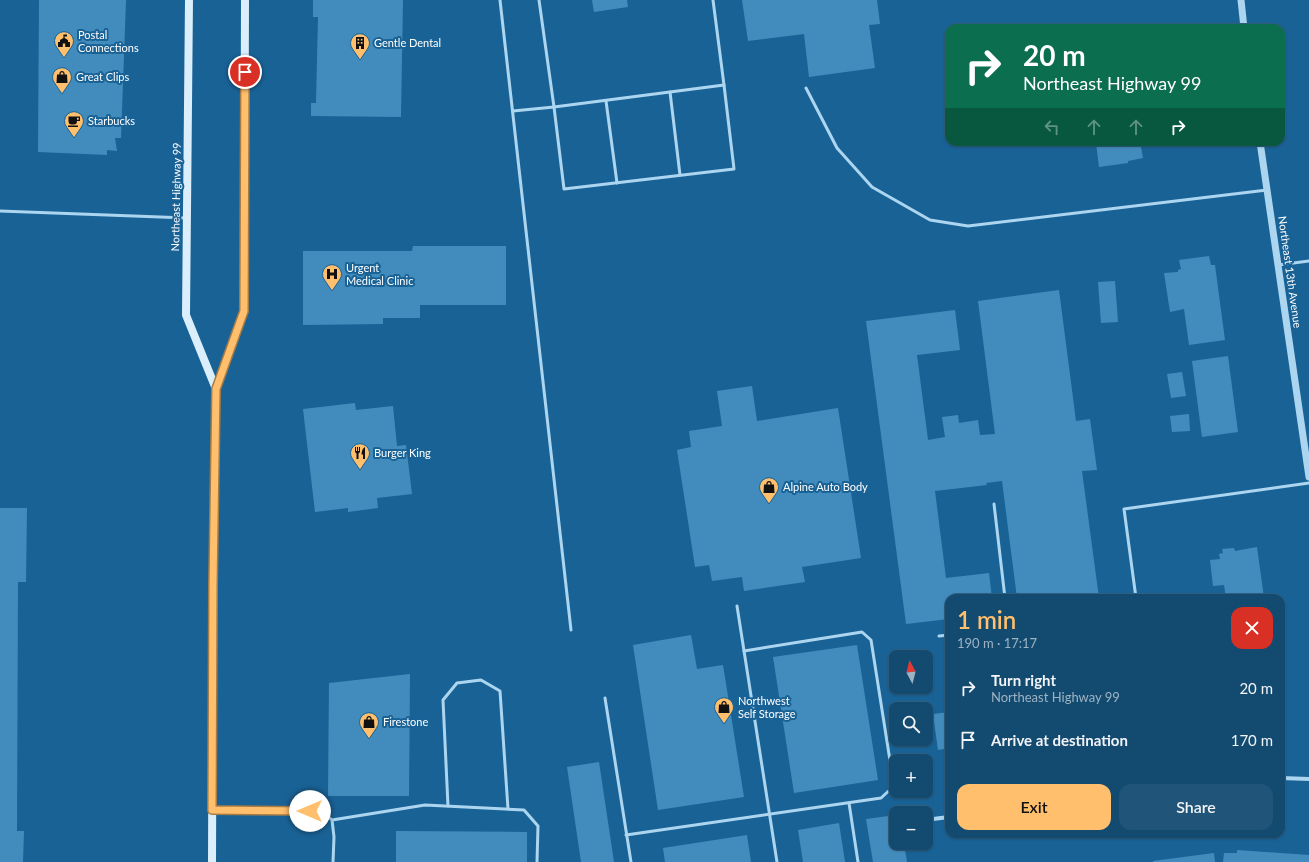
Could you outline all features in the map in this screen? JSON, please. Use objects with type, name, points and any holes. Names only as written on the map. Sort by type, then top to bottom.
[{"type":"main road","name":"Northeast Highway 99","points":[[189,0],[186,315],[216,389]]},
{"type":"main road","name":"Northeast Highway 99","points":[[212,862],[213,584],[216,389],[244,311],[245,0]]},
{"type":"street","points":[[1241,0],[1244,24]]},
{"type":"street","name":"Northeast 13th Avenue","points":[[1261,146],[1309,477]]},
{"type":"street","points":[[1285,778],[1309,779]]},
{"type":"street","points":[[933,819],[945,818]]},
{"type":"lane","points":[[500,0],[571,630]]},
{"type":"lane","points":[[539,0],[564,189],[734,169],[713,0]]},
{"type":"lane","points":[[513,111],[606,101],[724,85]]},
{"type":"lane","points":[[806,88],[837,148],[872,187],[930,220],[968,226],[1267,190]]},
{"type":"lane","points":[[670,92],[680,175]]},
{"type":"lane","points":[[606,101],[616,183]]},
{"type":"lane","points":[[0,211],[187,218]]},
{"type":"lane","points":[[1278,265],[1309,261]]},
{"type":"lane","points":[[1135,594],[1124,509],[1309,483]]},
{"type":"lane","points":[[994,504],[1005,594]]},
{"type":"lane","points":[[737,606],[776,862]]},
{"type":"lane","points":[[626,835],[881,798],[894,786],[871,640],[862,632],[744,651]]},
{"type":"lane","points":[[939,636],[945,635]]},
{"type":"lane","points":[[448,806],[443,700],[458,683],[481,680],[500,691],[508,809]]},
{"type":"lane","points":[[605,698],[631,862]]},
{"type":"lane","points":[[849,803],[858,862]]},
{"type":"lane","points":[[332,820],[426,805],[524,810],[538,826],[537,862]]},
{"type":"lane","points":[[212,810],[322,811],[332,820],[334,837],[333,862]]},
{"type":"building","points":[[39,0],[126,0],[121,138],[115,138],[117,151],[107,150],[107,155],[38,152]]},
{"type":"building","name":"Gentle Dental","points":[[313,0],[403,0],[401,117],[311,116],[311,103],[316,103],[318,17],[313,17]]},
{"type":"building","points":[[592,0],[627,0],[628,7],[594,12]]},
{"type":"building","points":[[742,0],[877,0],[880,24],[869,25],[875,68],[809,77],[804,34],[748,41]]},
{"type":"building","points":[[1096,146],[1148,146],[1141,147],[1143,158],[1128,161],[1128,163],[1099,167]]},
{"type":"building","points":[[413,246],[506,246],[506,305],[420,305],[420,318],[383,318],[383,324],[303,325],[303,251],[412,251]]},
{"type":"building","points":[[1209,256],[1211,265],[1215,265],[1225,340],[1189,345],[1184,309],[1170,312],[1164,273],[1178,272],[1178,270],[1181,269],[1179,260]]},
{"type":"building","points":[[1115,281],[1118,322],[1101,323],[1098,282]]},
{"type":"building","points":[[1059,290],[1076,421],[1090,419],[1097,470],[1082,471],[1098,594],[1016,594],[1002,481],[986,483],[987,485],[935,491],[946,578],[989,573],[992,594],[945,594],[945,619],[906,624],[866,321],[955,310],[960,350],[917,355],[928,440],[945,437],[942,417],[958,415],[959,423],[978,420],[980,435],[995,434],[978,301]]},
{"type":"building","points":[[1228,356],[1238,432],[1202,437],[1192,361]]},
{"type":"building","points":[[1182,372],[1186,396],[1171,398],[1167,374]]},
{"type":"building","name":"Alpine Auto Body","points":[[752,386],[757,421],[838,408],[861,558],[802,567],[805,582],[744,591],[742,577],[712,581],[709,565],[695,567],[677,450],[691,447],[689,431],[722,426],[717,391]]},
{"type":"building","name":"Burger King","points":[[355,403],[356,410],[393,406],[397,446],[406,445],[412,494],[377,498],[378,508],[348,512],[348,508],[315,512],[303,409]]},
{"type":"building","points":[[1189,414],[1190,431],[1172,432],[1170,416]]},
{"type":"building","points":[[0,508],[27,508],[26,582],[18,582],[17,831],[24,831],[23,862],[0,862]]},
{"type":"building","points":[[1257,547],[1263,594],[1225,594],[1224,585],[1213,586],[1210,560],[1220,559],[1219,554],[1223,553],[1222,549],[1234,548],[1235,551]]},
{"type":"building","points":[[691,635],[697,669],[723,665],[744,797],[658,810],[633,645]]},
{"type":"building","points":[[857,645],[878,780],[794,793],[773,657]]},
{"type":"building","name":"Firestone","points":[[410,674],[409,796],[328,796],[329,683]]},
{"type":"building","points":[[945,712],[945,749],[938,750],[933,714]]},
{"type":"building","points":[[599,762],[614,862],[581,862],[567,767]]},
{"type":"building","points":[[889,816],[889,850],[905,850],[907,862],[873,862],[866,819]]},
{"type":"building","points":[[839,823],[845,862],[803,862],[798,830]]},
{"type":"building","points":[[396,831],[527,832],[527,862],[396,862]]},
{"type":"building","points":[[747,835],[751,862],[665,862],[663,848]]},
{"type":"building","points":[[1237,850],[1309,855],[1309,862],[1223,862],[1224,853],[1237,853]]},
{"type":"building","points":[[1214,853],[1215,862],[1153,862],[1153,861]]},
{"type":"place","name":"Postal Connections","points":[[64,58]]},
{"type":"place","name":"Gentle Dental","points":[[360,60]]},
{"type":"place","name":"Great Clips","points":[[62,94]]},
{"type":"place","name":"Starbucks","points":[[74,138]]},
{"type":"place","name":"Urgent Medical Clinic","points":[[332,291]]},
{"type":"place","name":"Burger King","points":[[360,470]]},
{"type":"place","name":"Alpine Auto Body","points":[[769,504]]},
{"type":"place","name":"Northwest Self Storage","points":[[724,724]]},
{"type":"place","name":"Firestone","points":[[369,739]]},
{"type":"route","points":[[245,72],[244,311],[216,389],[212,681],[212,810],[310,811]]}]
